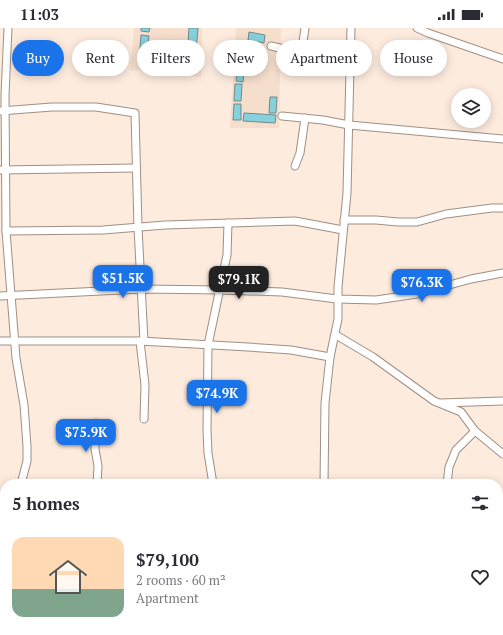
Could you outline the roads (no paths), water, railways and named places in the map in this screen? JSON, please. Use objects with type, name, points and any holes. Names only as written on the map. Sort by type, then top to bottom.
[{"type":"street","points":[[8,28],[2,111],[4,227],[16,358],[24,405],[27,461],[22,479]]},
{"type":"street","points":[[271,46],[297,52],[299,51],[303,42],[305,28]]},
{"type":"street","points":[[324,479],[324,424],[330,357],[336,335],[338,319],[337,299],[347,193],[351,28]]},
{"type":"street","points":[[417,28],[503,59]]},
{"type":"street","points":[[2,111],[52,107],[96,107],[135,113],[138,228],[142,289],[142,341],[145,385],[144,419]]},
{"type":"street","points":[[282,116],[323,120],[349,125],[503,139]]},
{"type":"street","points":[[294,166],[300,153],[305,118]]},
{"type":"street","points":[[3,170],[136,168]]},
{"type":"street","points":[[344,220],[417,222],[446,214],[503,208]]},
{"type":"street","points":[[4,227],[83,231],[165,225],[295,221],[343,230]]},
{"type":"street","points":[[212,479],[208,453],[207,430],[208,345],[227,255],[228,223]]},
{"type":"street","points":[[0,296],[142,289],[282,292],[337,299],[376,300],[417,294],[471,279],[503,274]]},
{"type":"street","points":[[336,335],[373,357],[434,401],[461,412],[476,431],[503,454]]},
{"type":"street","points":[[0,341],[142,341],[291,350],[330,357]]},
{"type":"street","points":[[439,403],[503,401]]},
{"type":"street","points":[[96,423],[95,442],[98,466],[97,479]]},
{"type":"street","points":[[447,479],[456,450],[476,431]]}]
